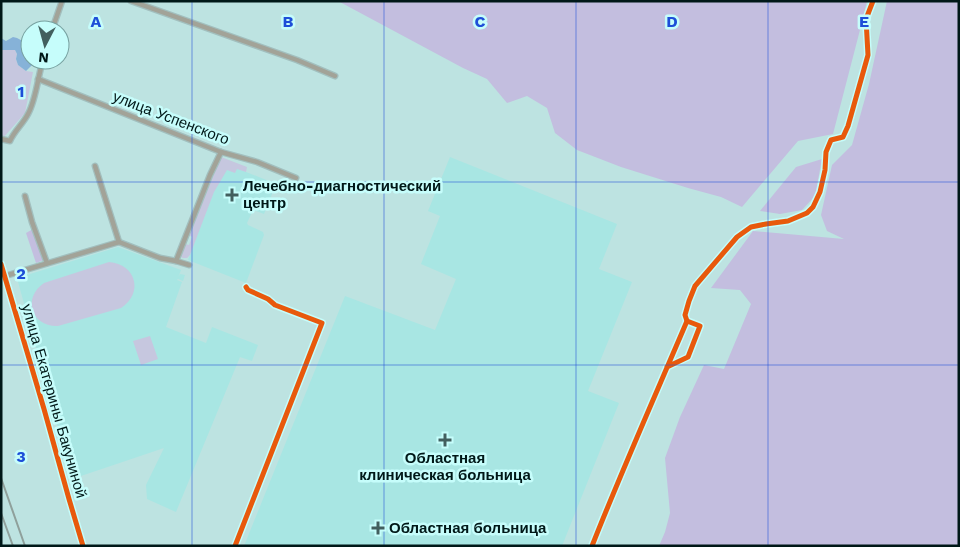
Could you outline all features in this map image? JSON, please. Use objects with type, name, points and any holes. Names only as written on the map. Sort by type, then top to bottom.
[{"type":"street","points":[[55,20],[62,1]]},
{"type":"street","points":[[131,1],[297,60],[334,76]]},
{"type":"street","points":[[592,546],[608,504],[687,322],[685,315],[688,301],[695,286],[737,237],[750,227],[795,219],[807,213],[813,207],[820,192],[825,170],[826,152],[831,140],[843,137],[848,126],[868,55],[866,19],[873,1]]},
{"type":"street","points":[[1,139],[10,141],[27,116],[31,108],[40,70]]},
{"type":"street","name":"улица Успенского","points":[[38,79],[221,152],[257,162],[296,178]]},
{"type":"street","points":[[176,261],[221,152]]},
{"type":"street","points":[[95,166],[118,242]]},
{"type":"street","points":[[25,196],[47,263]]},
{"type":"street","points":[[5,276],[118,242],[160,258],[189,265]]},
{"type":"street","name":"улица Екатерины Бакуниной","points":[[1,264],[83,546]]},
{"type":"street","points":[[235,546],[322,323],[275,305],[268,298],[248,290],[246,287]]},
{"type":"street","points":[[667,367],[688,357],[700,326],[687,322]]},
{"type":"shaded area","points":[[338,1],[867,1],[833,134],[798,141],[742,207],[721,197],[621,167],[577,150],[555,133],[547,108],[527,96],[507,103],[487,79]]},
{"type":"shaded area","points":[[887,1],[959,1],[959,546],[659,546],[670,513],[665,458],[680,417],[704,365],[724,369],[751,304],[740,290],[711,288],[753,231],[844,239],[827,231],[821,215],[832,165],[852,145],[869,84]]},
{"type":"shaded area","points":[[13,37],[20,40],[20,66],[16,59],[17,54],[15,50],[1,50],[1,38],[6,41]]},
{"type":"shaded area","points":[[1,50],[15,50],[20,70],[33,72],[25,113],[4,137],[1,136]]},
{"type":"shaded area","points":[[221,157],[247,167],[246,172],[237,169],[235,173],[227,170],[214,192],[190,255],[187,258],[183,258],[181,253],[185,244],[189,245],[192,237],[189,235]]},
{"type":"shaded area","name":"Областная клиническая больница","points":[[450,157],[617,224],[599,269],[632,282],[588,391],[619,403],[562,546],[244,546],[345,296],[435,330],[456,279],[421,264],[440,216],[428,211]]},
{"type":"shaded area","points":[[822,159],[815,196],[802,210],[780,214],[760,211],[796,167]]},
{"type":"shaded area","points":[[224,163],[276,184],[264,214],[253,210],[247,223],[263,232],[264,235],[246,283],[188,260]]},
{"type":"shaded area","points":[[33,229],[44,260],[36,263],[26,233]]},
{"type":"shaded area","points":[[118,247],[181,270],[178,278],[180,274],[185,275],[183,281],[177,280],[182,282],[166,327],[206,343],[212,327],[258,345],[252,361],[240,357],[176,512],[147,499],[146,485],[164,448],[72,479],[17,278]]},
{"type":"shaded area","points":[[109,262],[126,268],[134,280],[133,295],[121,308],[58,326],[41,322],[36,317],[33,311],[33,296],[44,283]]},
{"type":"shaded area","points":[[150,336],[158,359],[141,365],[133,341]]},
{"type":"railway","points":[[1,478],[25,546]]},
{"type":"railway","points":[[1,513],[13,546]]},
{"type":"cycle path","points":[[687,321],[685,315],[695,286],[737,237],[751,227],[788,221],[807,213],[813,207],[820,192],[825,170],[826,152],[831,140],[843,137],[848,126],[868,55],[866,19],[873,1]]},
{"type":"cycle path","points":[[1,264],[83,546]]},
{"type":"cycle path","points":[[235,546],[322,323],[275,305],[246,287]]},
{"type":"cycle path","points":[[592,546],[627,461],[639,433],[651,405],[663,377],[675,349],[687,321],[700,326],[688,357],[667,367]]},
{"type":"place","name":"Лечебно-диагностический центр","points":[[232,195]]},
{"type":"place","name":"Областная клиническая больница","points":[[445,440]]},
{"type":"place","name":"Областная больница","points":[[378,528]]}]
